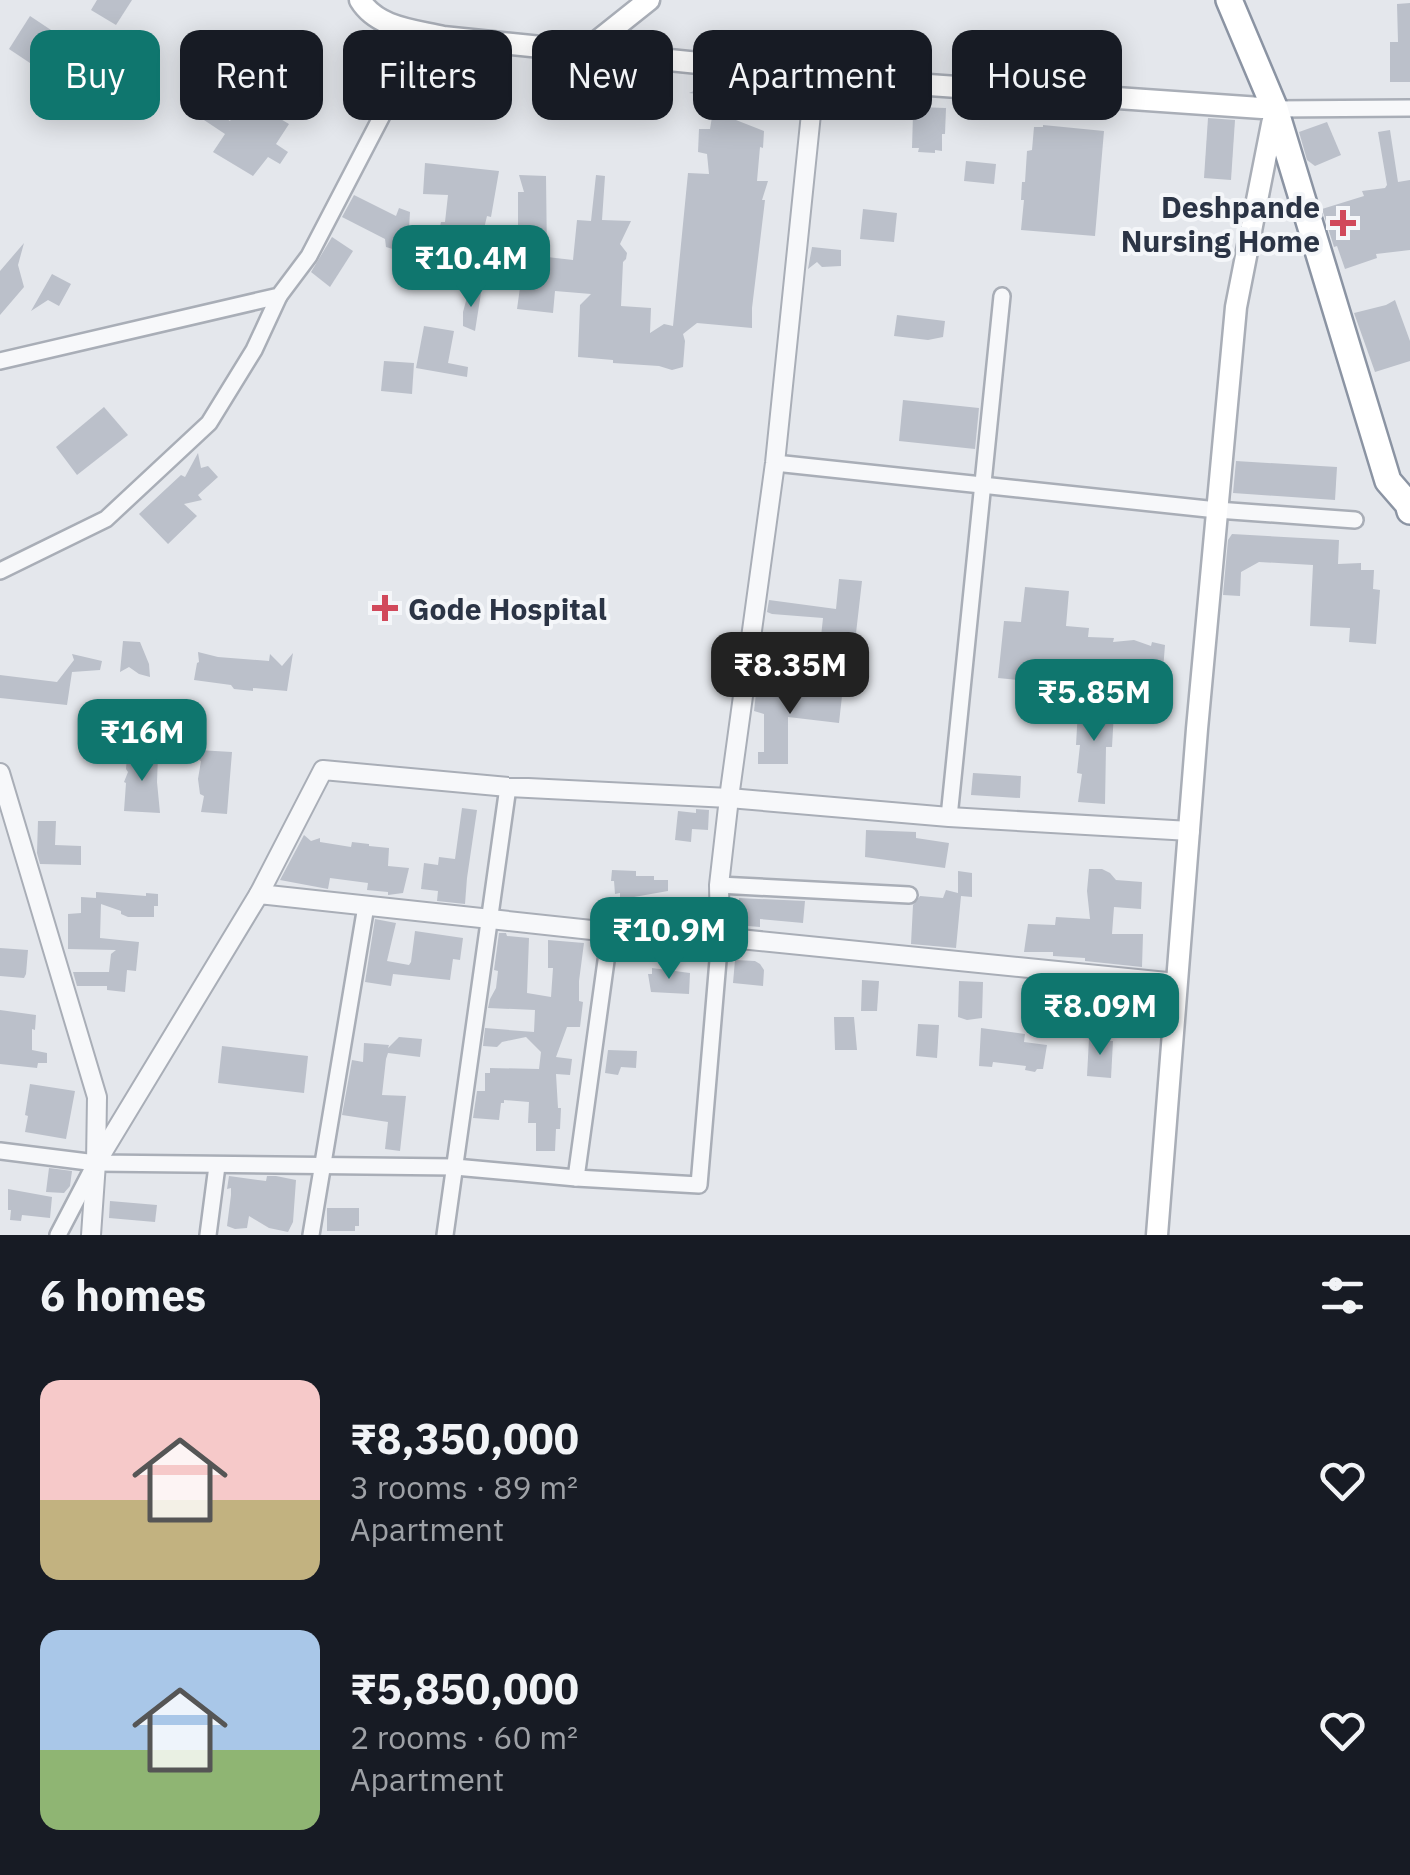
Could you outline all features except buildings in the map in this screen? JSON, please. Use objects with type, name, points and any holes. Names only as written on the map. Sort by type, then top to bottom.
[{"type":"highway","points":[[1229,0],[1275,110],[1388,481],[1409,505]]},
{"type":"main road","points":[[360,0],[365,9],[390,25],[411,30]]},
{"type":"main road","points":[[612,30],[649,0]]},
{"type":"main road","points":[[932,85],[1275,110],[1236,307],[1156,1235]]},
{"type":"street","points":[[1275,110],[1410,108]]},
{"type":"street","points":[[0,572],[106,519],[209,423],[254,350],[279,296],[309,256],[379,120]]},
{"type":"street","points":[[0,1150],[96,1163],[455,1167],[699,1185],[720,937],[719,885],[775,463],[810,120]]},
{"type":"street","points":[[0,361],[279,296]]},
{"type":"street","points":[[948,817],[1002,296]]},
{"type":"street","points":[[775,463],[1218,510],[1355,520]]},
{"type":"street","points":[[58,1235],[96,1163],[259,894],[324,770],[948,817],[1190,831]]},
{"type":"street","points":[[0,773],[97,1097],[91,1235]]},
{"type":"street","points":[[445,1235],[508,786]]},
{"type":"street","points":[[719,885],[909,895]]},
{"type":"street","points":[[259,894],[610,932],[720,937],[1177,984]]},
{"type":"street","points":[[311,1235],[366,906]]},
{"type":"street","points":[[576,1178],[610,932]]},
{"type":"street","points":[[208,1235],[217,1166]]},
{"type":"place","name":"Deshpande Nursing Home","points":[[1343,223]]},
{"type":"place","name":"Gode Hospital","points":[[385,608]]}]
